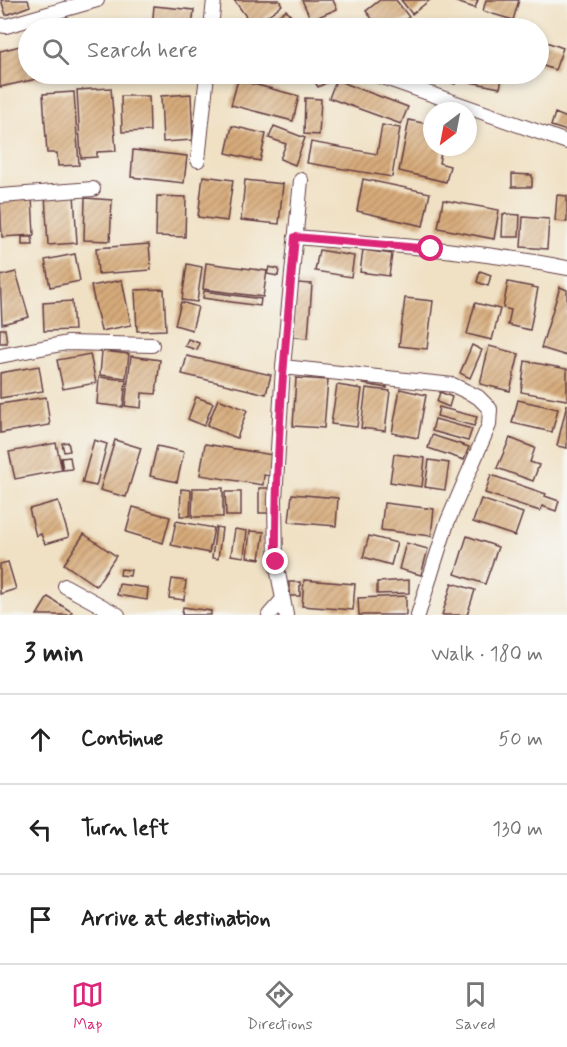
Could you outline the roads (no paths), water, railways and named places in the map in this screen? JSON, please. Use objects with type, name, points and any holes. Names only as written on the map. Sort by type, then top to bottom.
[{"type":"street","points":[[34,18],[97,0]]},
{"type":"street","points":[[212,18],[214,0]]},
{"type":"street","points":[[0,26],[18,23]]},
{"type":"street","points":[[198,160],[206,84]]},
{"type":"street","points":[[402,84],[567,142]]},
{"type":"street","points":[[286,615],[276,562],[275,509],[283,367],[301,180]]},
{"type":"street","points":[[0,196],[93,189]]},
{"type":"street","points":[[295,237],[431,249],[531,261],[567,268]]},
{"type":"street","points":[[0,356],[68,343],[152,345]]},
{"type":"street","points":[[283,367],[453,385],[478,397],[490,409],[489,425],[447,523],[418,615]]},
{"type":"street","points":[[65,586],[118,615]]},
{"type":"street","points":[[270,615],[283,599]]}]
